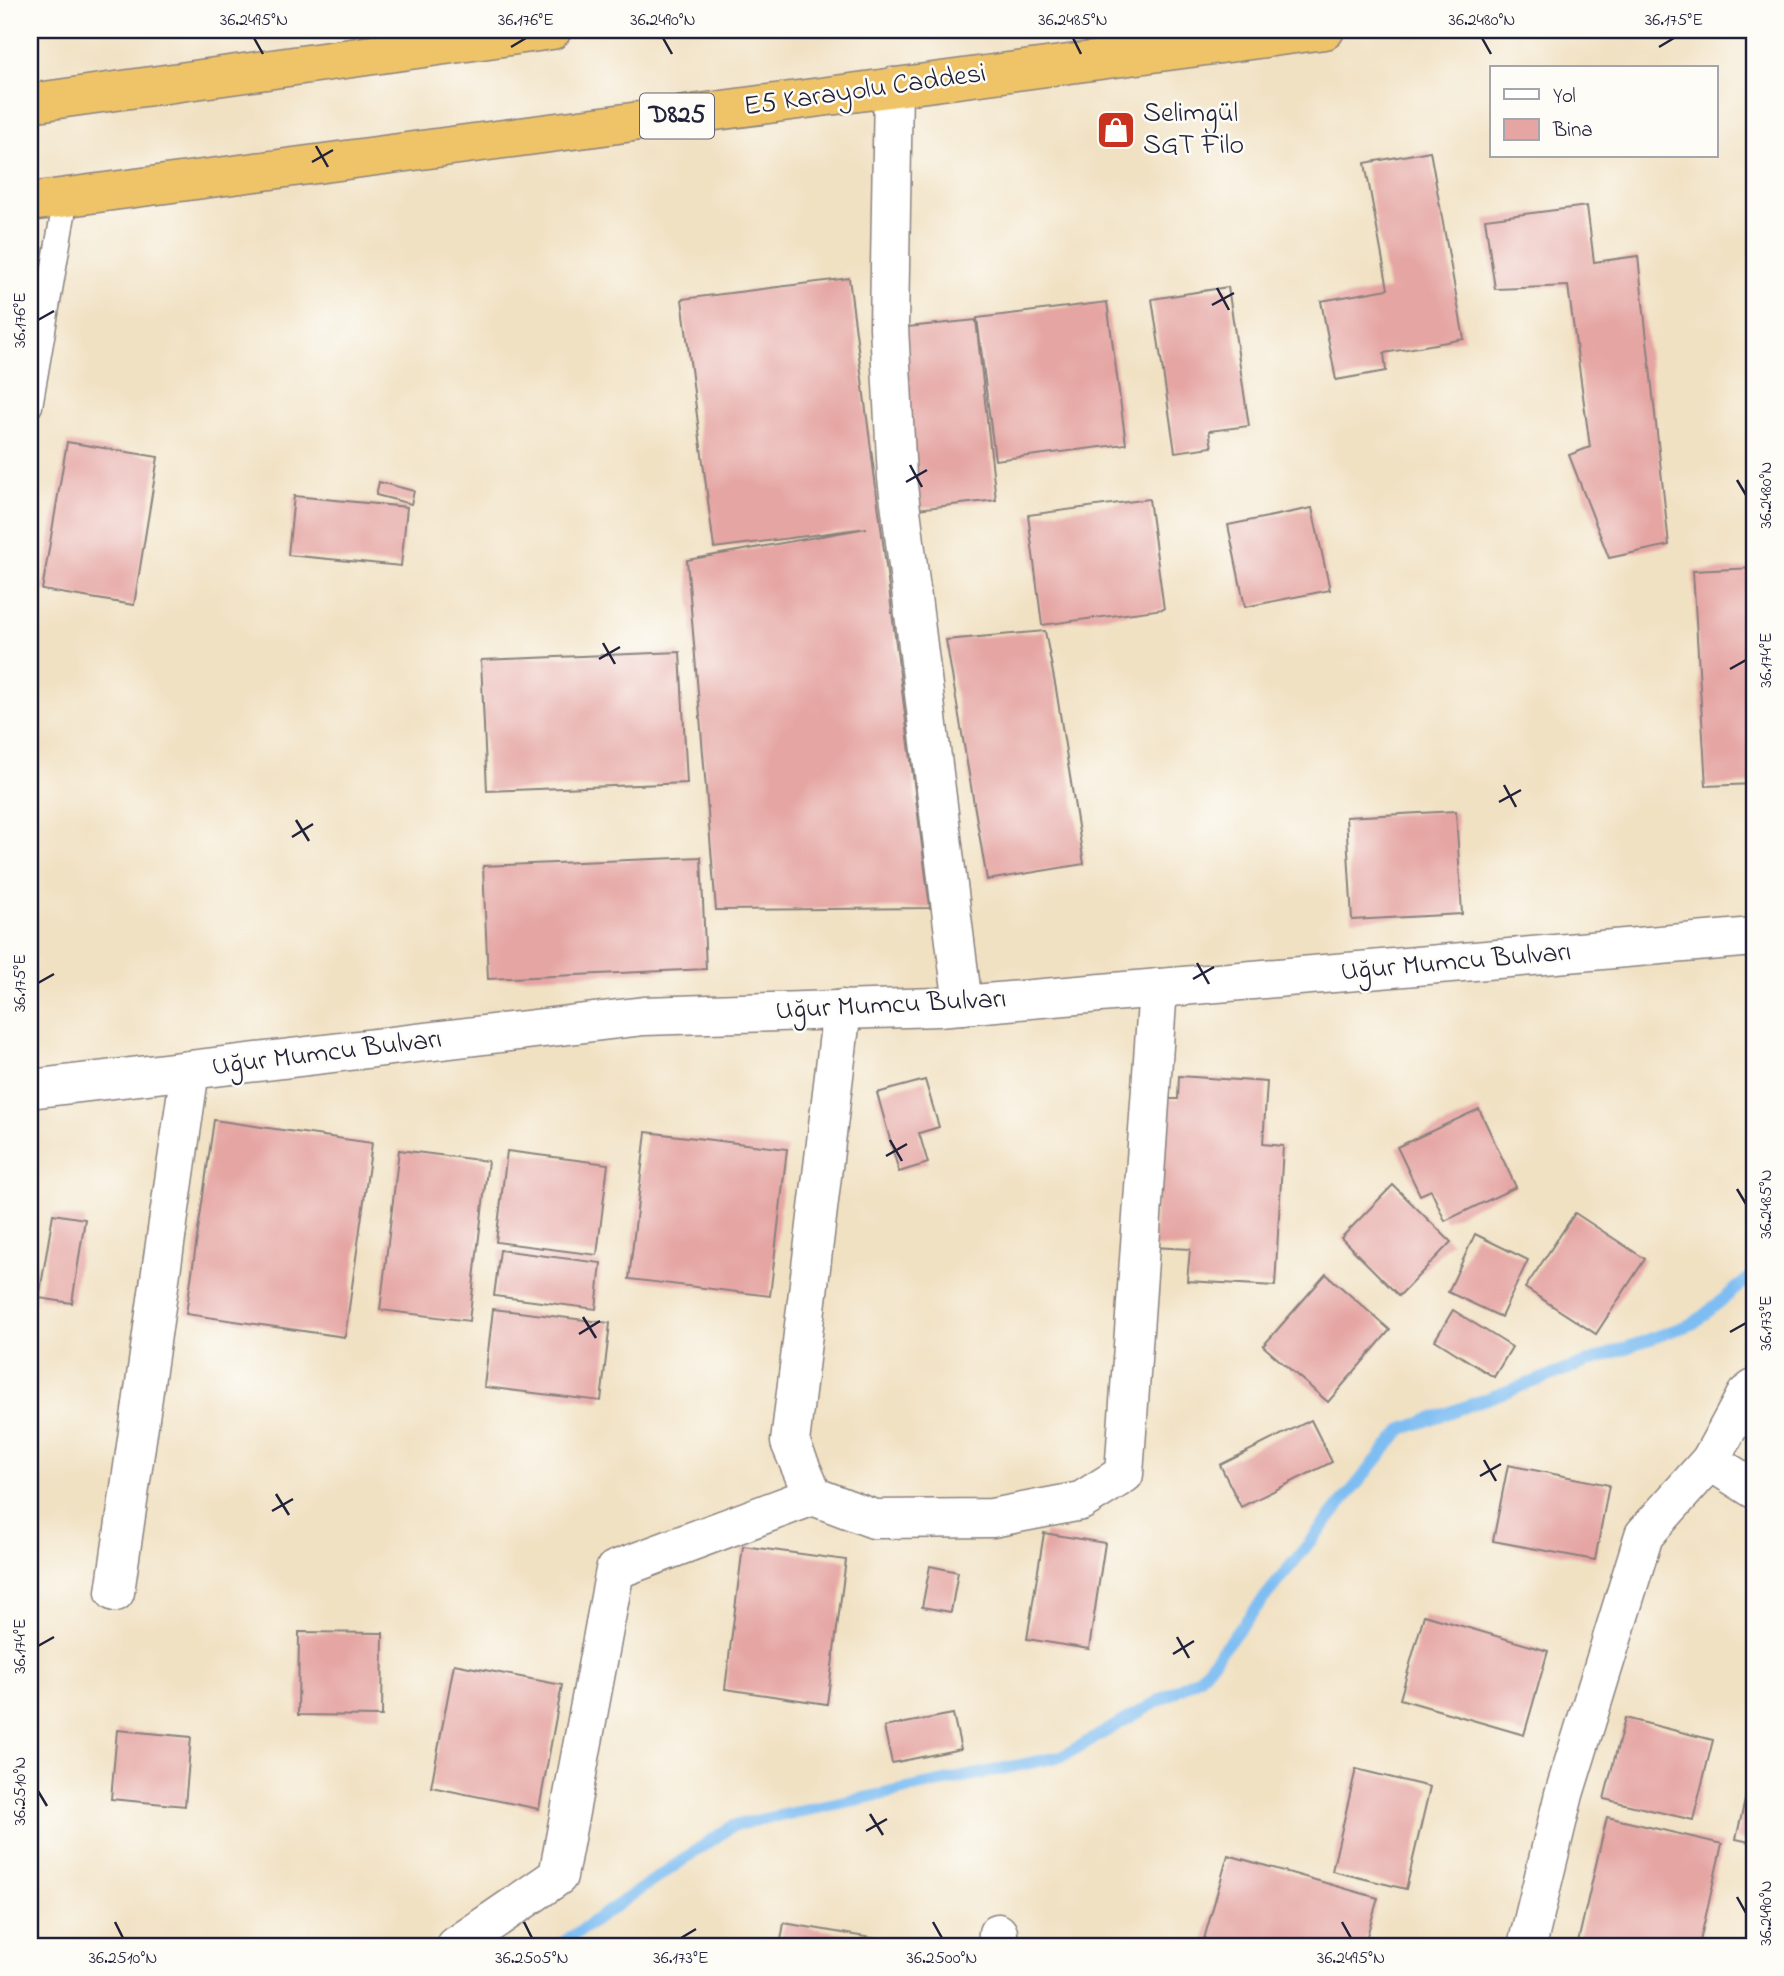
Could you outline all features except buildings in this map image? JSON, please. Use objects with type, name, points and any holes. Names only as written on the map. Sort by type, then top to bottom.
[{"type":"highway","points":[[30,103],[449,38],[552,30]]},
{"type":"highway","name":"E5 Karayolu Caddesi","points":[[48,199],[1325,30]]},
{"type":"street","points":[[893,87],[889,327],[897,478],[963,1005]]},
{"type":"street","name":"Uğur Mumcu Bulvarı","points":[[30,1089],[644,1016],[963,1005],[1754,937]]},
{"type":"street","points":[[456,1946],[558,1876],[615,1570],[813,1496],[874,1518],[992,1518],[1081,1501],[1124,1474],[1158,988]]},
{"type":"street","points":[[813,1496],[790,1442],[842,1009]]},
{"type":"street","points":[[115,1592],[190,1070]]},
{"type":"street","points":[[1527,1946],[1564,1794],[1644,1535],[1710,1461],[1746,1395],[1754,1389]]},
{"type":"street","points":[[1710,1461],[1754,1489]]},
{"type":"lane","points":[[30,406],[48,199]]},
{"type":"waterway","points":[[558,1946],[732,1826],[1063,1756],[1200,1677],[1401,1430],[1694,1323],[1754,1274]]},
{"type":"place","name":"Selimgül SGT Filo","points":[[1116,130]]}]
